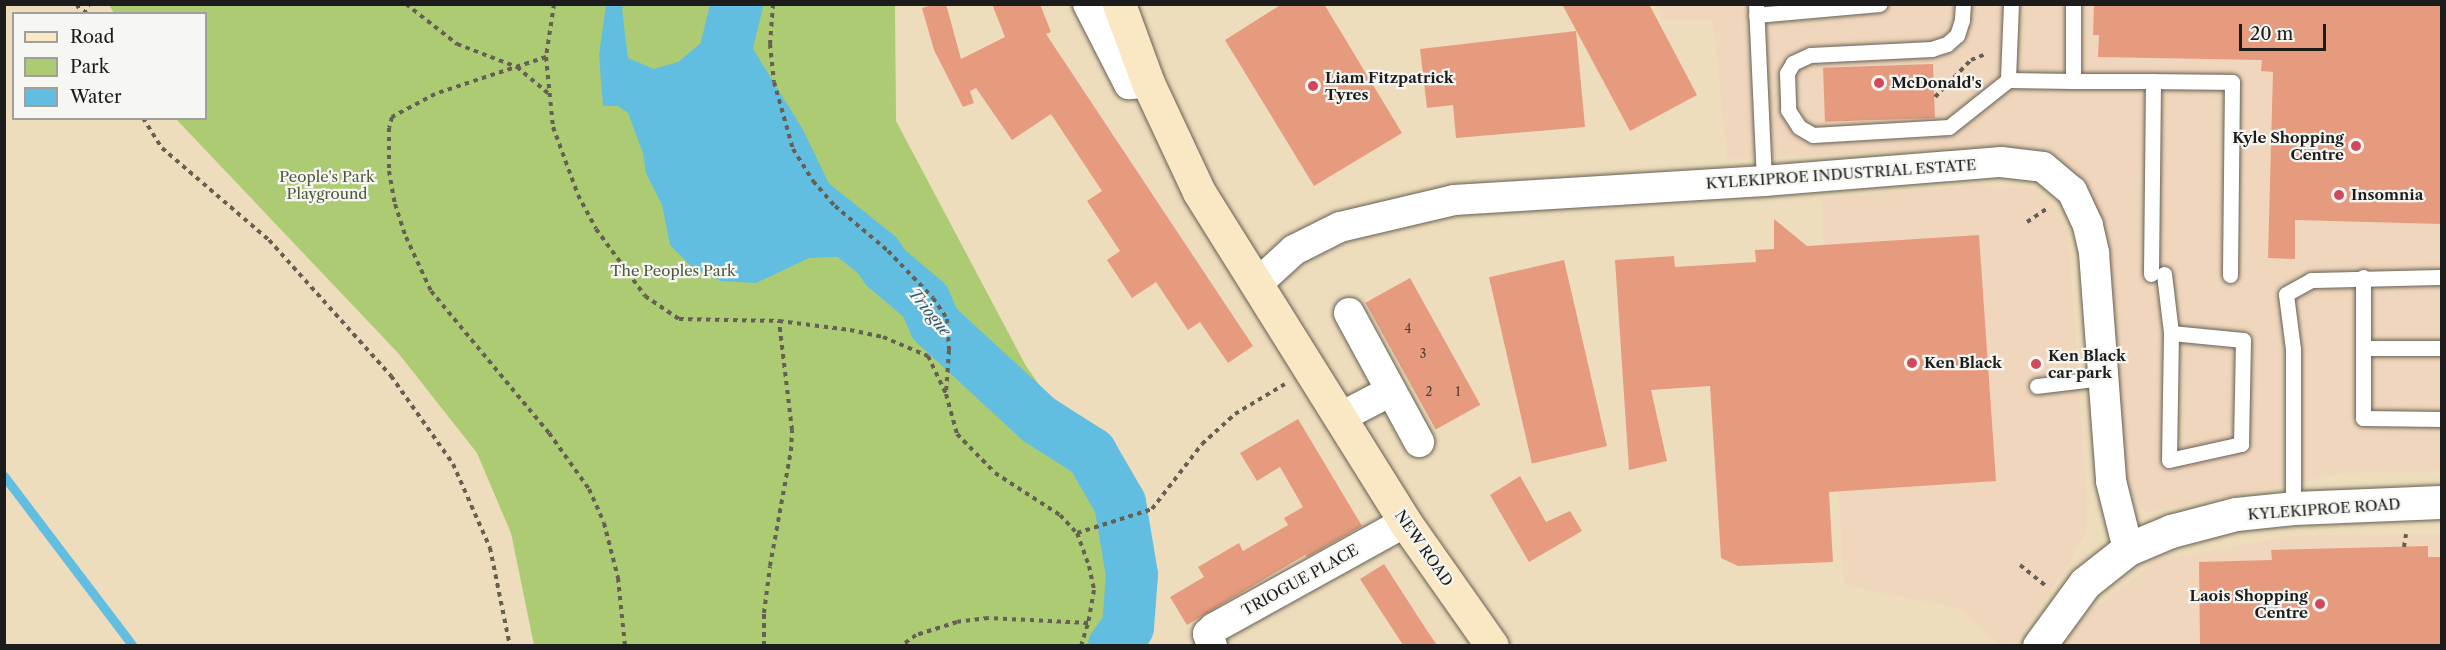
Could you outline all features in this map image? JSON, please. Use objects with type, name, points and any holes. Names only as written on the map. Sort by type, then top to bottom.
[{"type":"main road","name":"NEW ROAD","points":[[1119,4],[1148,83],[1199,192],[1405,522],[1492,645]]},
{"type":"street","points":[[1088,4],[1129,84],[1148,83]]},
{"type":"street","name":"KYLEKIPROE INDUSTRIAL ESTATE","points":[[1258,284],[1294,250],[1340,227],[1454,200],[1764,181],[2001,162],[2043,167],[2072,191],[2088,226],[2094,253],[2111,481],[2128,549]]},
{"type":"street","points":[[1349,313],[1419,442]]},
{"type":"street","points":[[1341,417],[1391,392]]},
{"type":"street","name":"KYLEKIPROE ROAD","points":[[2042,644],[2085,583],[2128,549],[2171,531],[2236,514],[2292,508],[2442,502]]},
{"type":"street","name":"TRIOGUE PLACE","points":[[1212,645],[1208,634],[1214,628],[1405,522]]},
{"type":"lane","points":[[1764,181],[1756,10],[1880,4]]},
{"type":"lane","points":[[1963,4],[1962,20],[1957,35],[1947,44],[1932,49],[1810,55],[1793,63],[1787,73],[1788,110],[1799,127],[1813,135],[1949,127],[2008,80],[2232,82],[2230,275]]},
{"type":"lane","points":[[2008,80],[2011,4]]},
{"type":"lane","points":[[2073,4],[2073,81]]},
{"type":"lane","points":[[2153,81],[2158,274],[2171,333],[2169,460],[2241,444],[2242,340],[2171,333]]},
{"type":"lane","points":[[2363,277],[2363,418],[2442,419]]},
{"type":"lane","points":[[2292,508],[2292,349],[2286,294],[2311,280],[2363,277],[2442,277]]},
{"type":"lane","points":[[2363,348],[2442,348]]},
{"type":"lane","points":[[2037,386],[2103,378]]},
{"type":"path","points":[[406,4],[457,44],[517,67],[550,94]]},
{"type":"path","points":[[554,4],[546,57],[553,127],[578,195],[617,260],[645,296],[680,319],[779,321],[850,330],[883,336],[928,356],[946,394],[957,434],[995,473],[1060,515],[1077,533],[1089,566],[1094,590],[1081,645]]},
{"type":"path","points":[[773,4],[770,44],[774,82],[793,149],[813,181],[835,206],[888,251],[933,298],[947,319],[949,351],[946,394]]},
{"type":"path","points":[[1935,98],[1971,60],[2010,45]]},
{"type":"path","points":[[546,57],[435,94],[392,117],[388,143],[389,171],[395,204],[406,237],[431,291],[549,433],[589,489],[604,523],[618,578],[625,645]]},
{"type":"path","points":[[144,120],[162,148],[270,240],[391,376],[453,464],[490,548],[510,645]]},
{"type":"path","points":[[764,645],[764,613],[770,566],[791,451],[792,430],[779,321]]},
{"type":"path","points":[[1077,533],[1152,509],[1202,444],[1234,414],[1310,367]]},
{"type":"path","points":[[901,645],[916,635],[957,622],[988,618],[1088,623]]},
{"type":"shaded area","name":"Kyle Shopping Centre","points":[[1656,5],[2441,5],[2441,471],[2346,473],[2146,512],[2129,492],[2117,414],[2104,270],[2057,163],[1995,147],[1727,159],[1713,20],[1664,20]]},
{"type":"shaded area","points":[[1975,186],[2030,188],[2052,203],[2068,232],[2087,503],[2086,532],[2069,563],[2013,645],[1999,645],[1958,608],[1844,585],[1821,199]]},
{"type":"shaded area","name":"Laois Shopping Centre","points":[[2441,534],[2441,645],[2058,646],[2064,632],[2158,560],[2290,536]]},
{"type":"green space","name":"The Peoples Park","points":[[109,5],[895,5],[896,121],[1026,366],[1068,426],[1099,448],[1129,501],[1151,588],[1133,645],[534,645],[511,533],[477,453],[399,354],[177,120],[207,120],[207,12],[113,12]]},
{"type":"water","points":[[606,5],[624,5],[622,9],[628,58],[654,69],[678,62],[713,33],[726,17],[731,5],[737,5],[725,53],[780,142],[808,200],[877,255],[809,258],[756,283],[721,281],[691,266],[670,245],[662,205],[646,173],[643,153],[628,113],[618,106],[603,106],[599,55]]},
{"type":"building","points":[[935,4],[946,4],[961,59],[1005,37],[992,4],[1040,4],[1051,32],[1046,34],[1253,346],[1228,363],[1200,322],[1188,330],[1156,282],[1132,298],[1107,260],[1120,251],[1087,201],[1102,191],[1051,114],[1012,140],[976,88],[970,91],[974,103],[963,107],[934,50],[922,8]]},
{"type":"building","name":"Liam Fitzpatrick Tyres","points":[[1282,4],[1324,4],[1402,133],[1314,186],[1225,40]]},
{"type":"building","points":[[1562,4],[1649,4],[1697,95],[1630,131]]},
{"type":"building","name":"Kyle Shopping Centre","points":[[2094,4],[2442,4],[2442,224],[2295,220],[2295,259],[2268,258],[2273,72],[2261,71],[2262,60],[2098,57],[2099,35],[2093,35]]},
{"type":"building","points":[[1576,31],[1585,127],[1456,138],[1453,105],[1427,108],[1420,49]]},
{"type":"building","name":"McDonald's","points":[[1933,64],[1935,118],[1825,122],[1823,68]]},
{"type":"building","points":[[1774,219],[1807,246],[1979,235],[1996,481],[1829,492],[1833,562],[1738,566],[1721,558],[1710,386],[1651,390],[1667,461],[1629,470],[1615,260],[1674,256],[1675,267],[1756,262],[1755,250],[1774,249]]},
{"type":"building","points":[[1564,260],[1607,446],[1532,463],[1489,277]]},
{"type":"building","points":[[1410,278],[1480,405],[1436,430],[1365,303]]},
{"type":"building","points":[[1298,419],[1362,526],[1307,557],[1305,555],[1187,625],[1170,597],[1204,577],[1198,567],[1239,543],[1243,551],[1288,525],[1284,518],[1303,507],[1280,467],[1257,481],[1240,453]]},
{"type":"building","points":[[1520,476],[1546,522],[1570,511],[1582,531],[1529,562],[1490,495]]},
{"type":"building","name":"Laois Shopping Centre","points":[[2428,546],[2428,557],[2442,557],[2442,645],[2200,645],[2199,562],[2272,560],[2271,550]]},
{"type":"building","points":[[1384,564],[1437,645],[1403,645],[1360,579]]},
{"type":"waterway","name":"Triogue","points":[[737,4],[725,53],[780,142],[808,200],[877,255],[886,268],[925,301],[935,324],[1039,420],[1091,453],[1120,503],[1132,575],[1128,627],[1114,646]]},
{"type":"waterway","points":[[4,476],[133,646]]},
{"type":"place","name":"McDonald's","points":[[1879,83]]},
{"type":"place","name":"Liam Fitzpatrick Tyres","points":[[1313,86]]},
{"type":"place","name":"Kyle Shopping Centre","points":[[2356,146]]},
{"type":"place","name":"Insomnia","points":[[2339,195]]},
{"type":"place","name":"Ken Black","points":[[1912,363]]},
{"type":"place","name":"Ken Black car park","points":[[2036,364]]},
{"type":"place","name":"Laois Shopping Centre","points":[[2320,604]]},
{"type":"park label","name":"People's Park Playground","points":[[327,184]]}]
